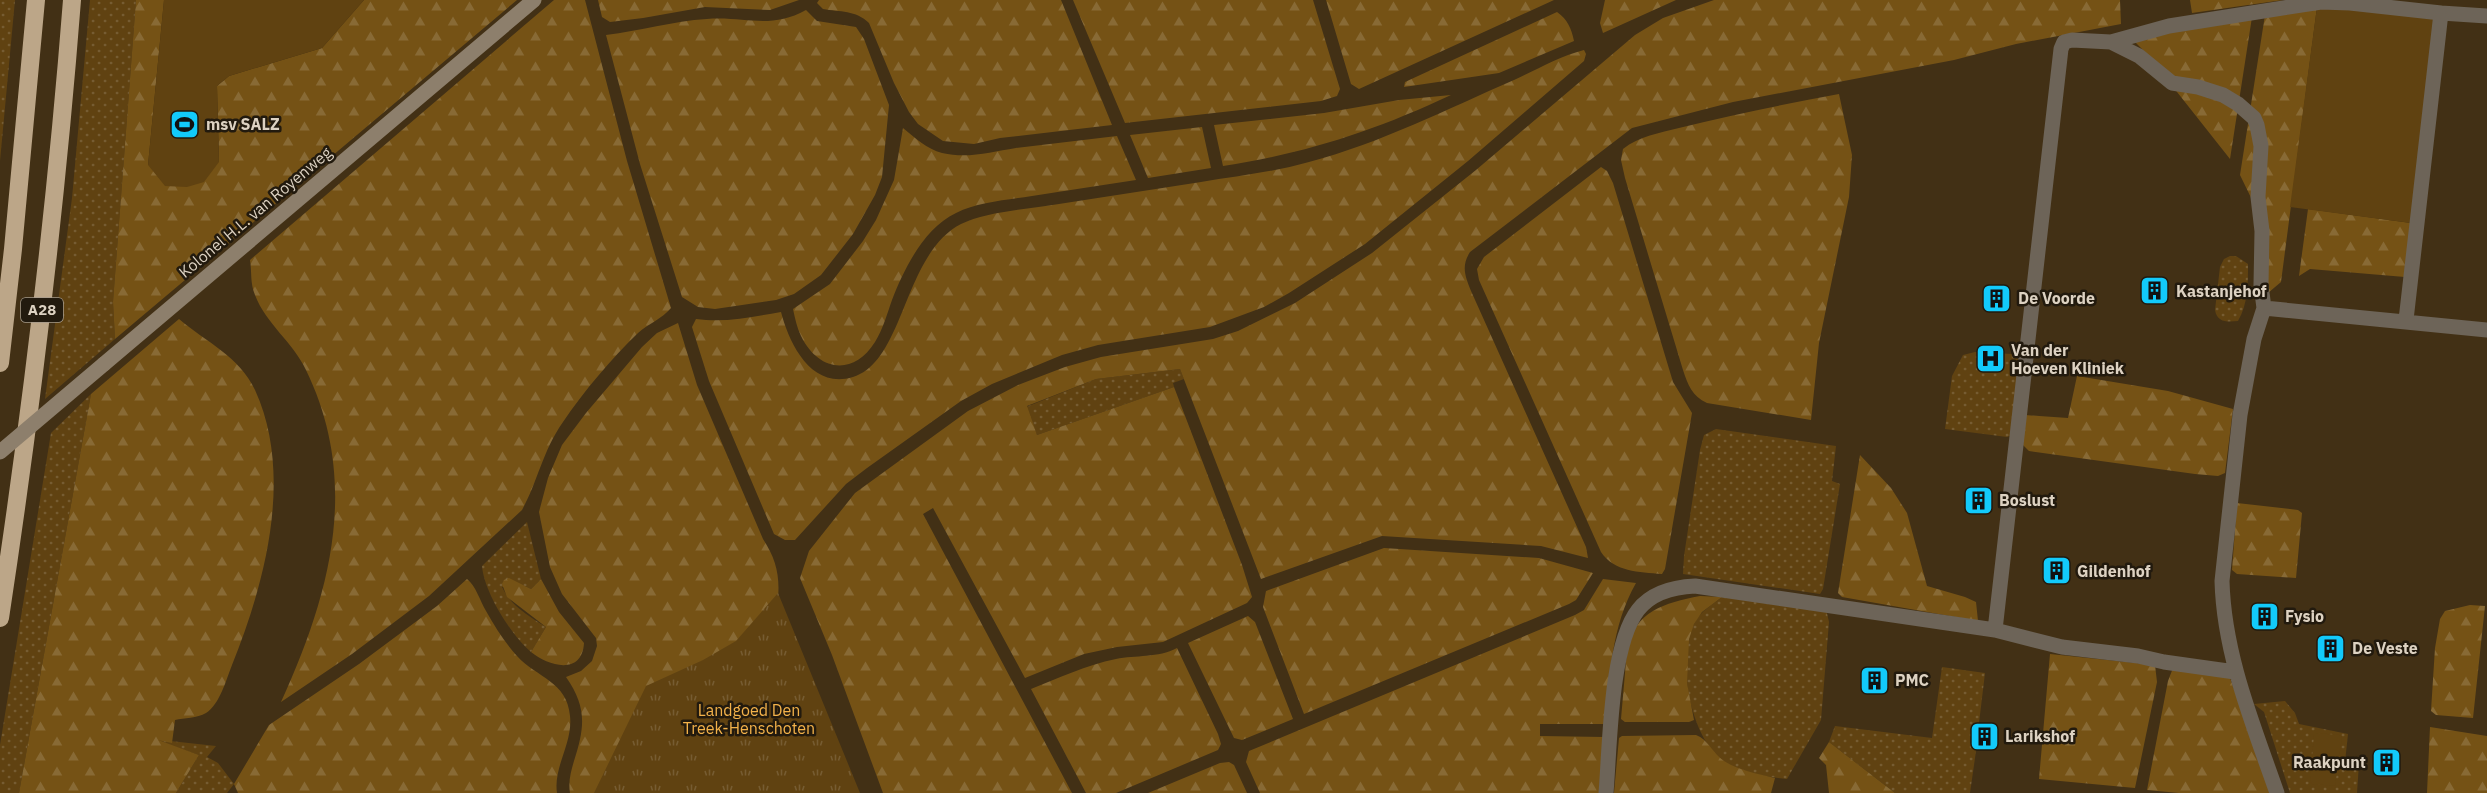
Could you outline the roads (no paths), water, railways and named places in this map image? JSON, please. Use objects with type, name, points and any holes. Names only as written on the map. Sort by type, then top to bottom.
[{"type":"highway","name":"A28","points":[[0,363],[36,0]]},
{"type":"highway","name":"A28","points":[[0,618],[35,374],[62,136],[72,0]]},
{"type":"street","name":"Kolonel H.L. van Royenweg","points":[[0,452],[534,0]]},
{"type":"street","points":[[1995,630],[2061,49],[2064,42],[2072,40],[2111,42],[2169,26],[2321,2],[2487,16]]},
{"type":"street","points":[[2406,320],[2441,13]]},
{"type":"street","points":[[2111,42],[2139,56],[2172,83],[2198,87],[2223,95],[2238,104],[2254,118],[2258,125],[2261,146],[2258,197],[2262,231],[2261,285],[2264,308],[2254,339],[2240,415],[2222,581],[2223,607],[2235,672],[2277,793]]},
{"type":"street","points":[[2264,308],[2406,320],[2487,330]]},
{"type":"street","points":[[1606,793],[1617,668],[1625,634],[1638,610],[1654,595],[1675,586],[1695,585],[1995,630],[2062,647],[2138,656],[2235,672]]},
{"type":"place","name":"msv SALZ","points":[[185,124]]},
{"type":"place","name":"Kastanjehof","points":[[2155,291]]},
{"type":"place","name":"De Voorde","points":[[1997,298]]},
{"type":"place","name":"Van der Hoeven Kliniek","points":[[1990,359]]},
{"type":"place","name":"Boslust","points":[[1978,500]]},
{"type":"place","name":"Gildenhof","points":[[2056,571]]},
{"type":"place","name":"Fysio","points":[[2264,616]]},
{"type":"place","name":"De Veste","points":[[2331,648]]},
{"type":"place","name":"PMC","points":[[1874,680]]},
{"type":"place","name":"Larikshof","points":[[1984,736]]},
{"type":"place","name":"Raakpunt","points":[[2387,762]]},
{"type":"park label","name":"Landgoed Den Treek-Henschoten","points":[[749,719]]}]
